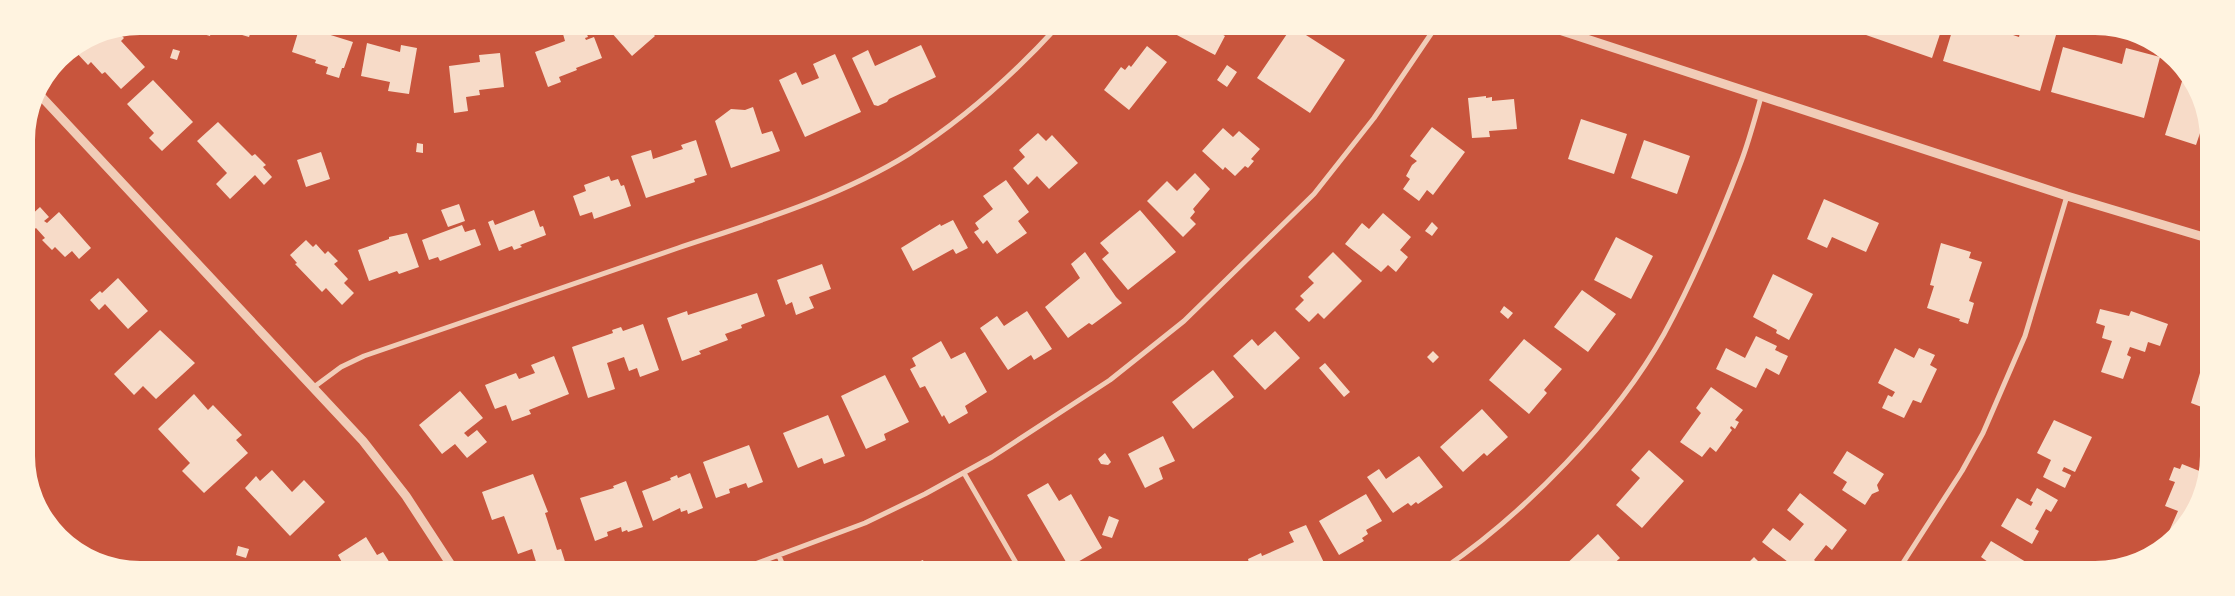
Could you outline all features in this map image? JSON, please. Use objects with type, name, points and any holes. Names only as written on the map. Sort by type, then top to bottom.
[{"type":"street","points":[[314,387],[341,367],[364,356],[786,211],[875,173],[943,131],[990,93],[1049,35]]},
{"type":"street","points":[[764,561],[865,523],[964,473],[1110,380],[1184,321],[1314,194],[1344,159],[1429,35]]},
{"type":"street","points":[[1575,35],[2068,196],[2200,236]]},
{"type":"street","points":[[1454,561],[1498,527],[1590,436],[1641,369],[1663,334],[1703,252],[1742,160],[1761,96]]},
{"type":"street","points":[[44,99],[363,441],[400,488],[448,561]]},
{"type":"street","points":[[1904,561],[1962,471],[1983,432],[2025,336],[2068,196]]},
{"type":"street","points":[[964,473],[1015,561]]},
{"type":"street","points":[[779,556],[781,561]]},
{"type":"building","points":[[297,35],[331,35],[353,42],[339,78],[326,74],[328,67],[315,63],[316,60],[292,52]]},
{"type":"building","points":[[563,35],[587,35],[586,40],[594,37],[602,58],[559,77],[561,82],[548,87],[535,52],[565,41]]},
{"type":"building","points":[[614,35],[655,36],[632,56]]},
{"type":"building","points":[[1177,35],[1223,35],[1225,36],[1215,55]]},
{"type":"building","points":[[1286,35],[1306,35],[1345,60],[1310,113],[1257,78]]},
{"type":"building","points":[[1866,35],[1940,35],[1932,58]]},
{"type":"building","points":[[1951,35],[2013,35],[2019,37],[2019,35],[2056,35],[2040,91],[1943,61]]},
{"type":"building","points":[[123,37],[124,38],[121,41],[145,67],[121,89],[105,72],[102,74],[91,62],[88,65],[79,55],[100,43]]},
{"type":"building","points":[[367,43],[400,52],[401,45],[417,48],[409,94],[388,91],[390,82],[361,76]]},
{"type":"building","points":[[921,45],[936,77],[889,99],[887,102],[878,106],[874,105],[852,58],[868,50],[875,66]]},
{"type":"building","points":[[1147,46],[1167,62],[1129,110],[1104,90],[1121,67],[1125,70],[1129,65],[1131,67]]},
{"type":"building","points":[[2063,47],[2122,64],[2126,48],[2160,58],[2144,118],[2051,92]]},
{"type":"building","points":[[173,49],[180,51],[177,60],[170,58]]},
{"type":"building","points":[[500,53],[504,87],[479,90],[480,95],[466,97],[468,111],[454,113],[449,66],[480,62],[479,55]]},
{"type":"building","points":[[835,54],[861,112],[805,137],[779,80],[796,72],[802,85],[819,78],[813,64]]},
{"type":"building","points":[[1227,65],[1237,72],[1227,87],[1217,80]]},
{"type":"building","points":[[153,80],[193,122],[162,151],[149,138],[154,133],[127,104]]},
{"type":"building","points":[[2182,82],[2192,100],[2200,133],[2196,145],[2165,135]]},
{"type":"building","points":[[1486,96],[1486,98],[1492,97],[1492,101],[1514,99],[1517,129],[1489,131],[1490,137],[1472,138],[1468,98]]},
{"type":"building","points":[[753,107],[762,134],[772,131],[780,151],[731,168],[715,121],[731,109],[745,110]]},
{"type":"building","points":[[1581,119],[1627,134],[1614,174],[1568,159]]},
{"type":"building","points":[[218,122],[252,156],[255,154],[266,165],[263,167],[272,177],[264,185],[255,175],[230,199],[216,184],[227,173],[197,141]]},
{"type":"building","points":[[1432,127],[1465,152],[1433,195],[1427,190],[1419,201],[1403,189],[1410,179],[1406,176],[1412,165],[1417,161],[1410,156]]},
{"type":"building","points":[[1223,128],[1233,137],[1239,131],[1260,149],[1251,159],[1254,161],[1248,168],[1245,166],[1235,176],[1225,167],[1223,170],[1202,151]]},
{"type":"building","points":[[1038,133],[1046,141],[1052,135],[1078,163],[1049,189],[1037,176],[1028,185],[1013,168],[1025,157],[1019,150]]},
{"type":"building","points":[[696,140],[707,175],[694,179],[695,182],[646,198],[631,156],[651,150],[653,159],[683,149],[681,145]]},
{"type":"building","points":[[1644,140],[1690,156],[1677,194],[1631,178]]},
{"type":"building","points":[[417,143],[423,144],[423,153],[416,152]]},
{"type":"building","points":[[321,152],[330,179],[306,187],[297,160]]},
{"type":"building","points":[[1195,173],[1210,189],[1193,209],[1195,212],[1190,218],[1196,224],[1183,237],[1147,201],[1167,181],[1177,191]]},
{"type":"building","points":[[609,176],[611,181],[618,179],[621,186],[624,185],[631,206],[594,219],[592,212],[580,216],[573,196],[586,191],[584,185]]},
{"type":"building","points":[[1006,180],[1029,212],[1018,221],[1027,233],[997,254],[987,240],[983,244],[974,232],[979,229],[975,223],[993,209],[983,196]]},
{"type":"building","points":[[1824,199],[1879,223],[1866,252],[1832,237],[1827,248],[1807,239]]},
{"type":"building","points":[[459,204],[465,221],[448,227],[441,210]]},
{"type":"building","points":[[40,207],[49,217],[44,221],[47,223],[59,212],[91,248],[79,259],[72,251],[65,257],[55,247],[52,250],[42,240],[45,238],[35,229],[35,212]]},
{"type":"building","points":[[534,210],[540,227],[543,226],[546,235],[520,245],[522,247],[514,250],[512,246],[499,251],[488,222],[493,220],[495,225]]},
{"type":"building","points":[[1140,210],[1176,252],[1128,290],[1102,259],[1109,253],[1100,243]]},
{"type":"building","points":[[1383,213],[1411,237],[1400,250],[1408,257],[1396,272],[1388,265],[1381,272],[1345,244],[1362,223],[1369,229]]},
{"type":"building","points":[[953,220],[968,248],[956,254],[953,249],[913,271],[901,248],[940,224],[941,226]]},
{"type":"building","points":[[1432,222],[1438,228],[1432,236],[1425,231]]},
{"type":"building","points":[[462,225],[465,232],[475,229],[481,245],[440,261],[438,257],[429,260],[422,240]]},
{"type":"building","points":[[407,233],[419,267],[399,274],[397,271],[369,281],[358,250],[389,239],[389,237]]},
{"type":"building","points":[[1616,237],[1653,256],[1631,299],[1594,280]]},
{"type":"building","points":[[306,240],[313,247],[316,244],[325,254],[328,251],[338,261],[334,264],[348,279],[344,283],[354,293],[342,305],[326,288],[322,292],[295,264],[297,263],[290,255]]},
{"type":"building","points":[[1941,243],[1971,252],[1969,258],[1982,262],[1969,301],[1974,303],[1968,324],[1959,321],[1960,319],[1927,308],[1934,286],[1930,285]]},
{"type":"building","points":[[1085,252],[1122,303],[1092,325],[1089,323],[1068,338],[1045,307],[1080,278],[1071,264]]},
{"type":"building","points":[[1333,252],[1362,281],[1324,319],[1318,313],[1309,322],[1295,309],[1304,300],[1300,296],[1314,283],[1308,277]]},
{"type":"building","points":[[822,264],[831,289],[809,297],[814,308],[796,315],[792,302],[786,305],[777,280]]},
{"type":"building","points":[[1773,274],[1813,294],[1789,340],[1776,333],[1777,330],[1753,317]]},
{"type":"building","points":[[118,278],[148,311],[128,329],[105,304],[99,310],[90,300],[100,291],[102,293]]},
{"type":"building","points":[[1582,290],[1616,314],[1588,352],[1554,327]]},
{"type":"building","points":[[757,293],[765,316],[741,325],[742,328],[725,334],[728,340],[699,351],[701,354],[682,361],[667,318],[687,311],[688,315]]},
{"type":"building","points":[[1504,306],[1513,313],[1508,319],[1500,312]]},
{"type":"building","points":[[2100,309],[2129,316],[2131,311],[2168,324],[2160,346],[2148,342],[2145,352],[2130,347],[2127,355],[2131,357],[2123,379],[2101,372],[2112,341],[2102,338],[2105,326],[2096,323]]},
{"type":"building","points":[[1027,311],[1052,349],[1034,360],[1031,355],[1008,370],[980,328],[997,316],[1004,326]]},
{"type":"building","points":[[643,324],[659,370],[640,377],[637,368],[629,371],[624,357],[607,363],[615,389],[588,398],[572,347],[613,333],[612,330],[621,327],[623,331]]},
{"type":"building","points":[[160,330],[195,363],[156,399],[143,386],[134,395],[114,374]]},
{"type":"building","points":[[1275,331],[1300,358],[1265,390],[1233,356],[1252,339],[1258,346]]},
{"type":"building","points":[[1756,336],[1777,346],[1775,350],[1788,356],[1779,375],[1766,368],[1756,388],[1716,369],[1726,348],[1745,358]]},
{"type":"building","points":[[1524,339],[1562,369],[1544,390],[1547,393],[1529,414],[1489,380]]},
{"type":"building","points":[[941,341],[951,359],[965,352],[987,392],[965,406],[968,413],[949,424],[944,415],[942,417],[925,386],[920,388],[910,369],[916,366],[912,358]]},
{"type":"building","points":[[1895,348],[1914,358],[1919,348],[1935,355],[1930,365],[1937,369],[1921,403],[1913,400],[1904,418],[1882,408],[1888,395],[1892,397],[1895,392],[1878,383]]},
{"type":"building","points":[[1433,351],[1439,357],[1433,363],[1427,357]]},
{"type":"building","points":[[554,356],[569,394],[529,410],[531,414],[512,421],[506,405],[495,409],[485,385],[516,373],[519,379],[535,373],[531,365]]},
{"type":"building","points":[[1325,363],[1350,392],[1344,397],[1319,368]]},
{"type":"building","points":[[1213,370],[1234,397],[1193,429],[1172,402]]},
{"type":"building","points":[[2200,373],[2200,406],[2191,403]]},
{"type":"building","points":[[885,375],[909,422],[884,434],[886,440],[866,449],[841,396]]},
{"type":"building","points":[[1711,387],[1743,410],[1735,420],[1739,422],[1735,429],[1731,426],[1732,430],[1716,452],[1710,447],[1702,457],[1680,442],[1701,413],[1696,408]]},
{"type":"building","points":[[460,391],[483,418],[464,433],[468,437],[477,430],[487,442],[467,458],[455,444],[442,454],[419,425]]},
{"type":"building","points":[[194,394],[208,410],[213,405],[242,435],[236,440],[248,453],[204,493],[182,471],[190,463],[158,429]]},
{"type":"building","points":[[1482,409],[1508,437],[1487,456],[1484,453],[1463,472],[1440,447]]},
{"type":"building","points":[[828,415],[845,456],[824,464],[822,458],[798,468],[783,433]]},
{"type":"building","points":[[2054,420],[2092,437],[2075,472],[2064,467],[2062,471],[2071,475],[2065,488],[2043,477],[2051,460],[2037,453]]},
{"type":"building","points":[[1163,436],[1175,461],[1159,468],[1163,479],[1145,488],[1128,454]]},
{"type":"building","points":[[749,445],[763,482],[748,488],[746,483],[729,489],[730,493],[716,498],[703,462]]},
{"type":"building","points":[[1649,450],[1684,481],[1642,528],[1616,505],[1640,478],[1631,470]]},
{"type":"building","points":[[1847,451],[1884,474],[1877,485],[1879,491],[1872,494],[1865,505],[1842,490],[1847,482],[1833,473]]},
{"type":"building","points":[[1105,453],[1111,462],[1108,465],[1101,464],[1098,459]]},
{"type":"building","points":[[1419,456],[1443,487],[1418,504],[1416,502],[1411,506],[1408,503],[1393,513],[1367,477],[1379,469],[1386,479]]},
{"type":"building","points":[[2182,464],[2199,471],[2198,476],[2186,508],[2170,529],[2178,511],[2165,506],[2175,482],[2169,480],[2174,467],[2180,469]]},
{"type":"building","points":[[272,470],[292,492],[304,480],[325,502],[290,536],[245,488],[256,476],[260,481]]},
{"type":"building","points":[[690,473],[703,508],[688,514],[687,510],[681,512],[680,508],[653,521],[642,491],[671,480],[670,478],[677,475],[678,478]]},
{"type":"building","points":[[533,474],[548,512],[545,513],[557,550],[561,549],[565,561],[536,561],[532,549],[518,554],[504,516],[492,520],[482,492]]},
{"type":"building","points":[[626,481],[643,527],[622,532],[621,527],[607,532],[608,536],[595,541],[580,498],[614,488],[613,486]]},
{"type":"building","points":[[1048,483],[1059,501],[1071,494],[1102,548],[1079,561],[1066,561],[1027,495]]},
{"type":"building","points":[[2037,488],[2058,500],[2051,512],[2046,509],[2035,529],[2039,531],[2032,544],[2001,526],[2017,498],[2031,506],[2033,502],[2030,501]]},
{"type":"building","points":[[1800,493],[1847,530],[1832,550],[1826,545],[1814,560],[1815,561],[1787,561],[1762,542],[1773,528],[1790,541],[1804,524],[1787,510]]},
{"type":"building","points":[[1366,494],[1382,521],[1366,530],[1368,534],[1362,538],[1364,541],[1339,555],[1319,521]]},
{"type":"building","points":[[1109,516],[1119,520],[1112,538],[1102,535]]},
{"type":"building","points":[[1306,525],[1323,561],[1248,561],[1248,559],[1261,553],[1262,556],[1294,542],[1289,532]]},
{"type":"building","points":[[1598,534],[1620,558],[1617,561],[1569,561]]},
{"type":"building","points":[[366,537],[377,555],[383,552],[389,561],[341,561],[338,555]]},
{"type":"building","points":[[1991,541],[2024,561],[1987,561],[1981,557]]},
{"type":"building","points":[[238,546],[249,549],[246,558],[236,555]]},
{"type":"building","points":[[1754,557],[1758,561],[1750,561]]}]
